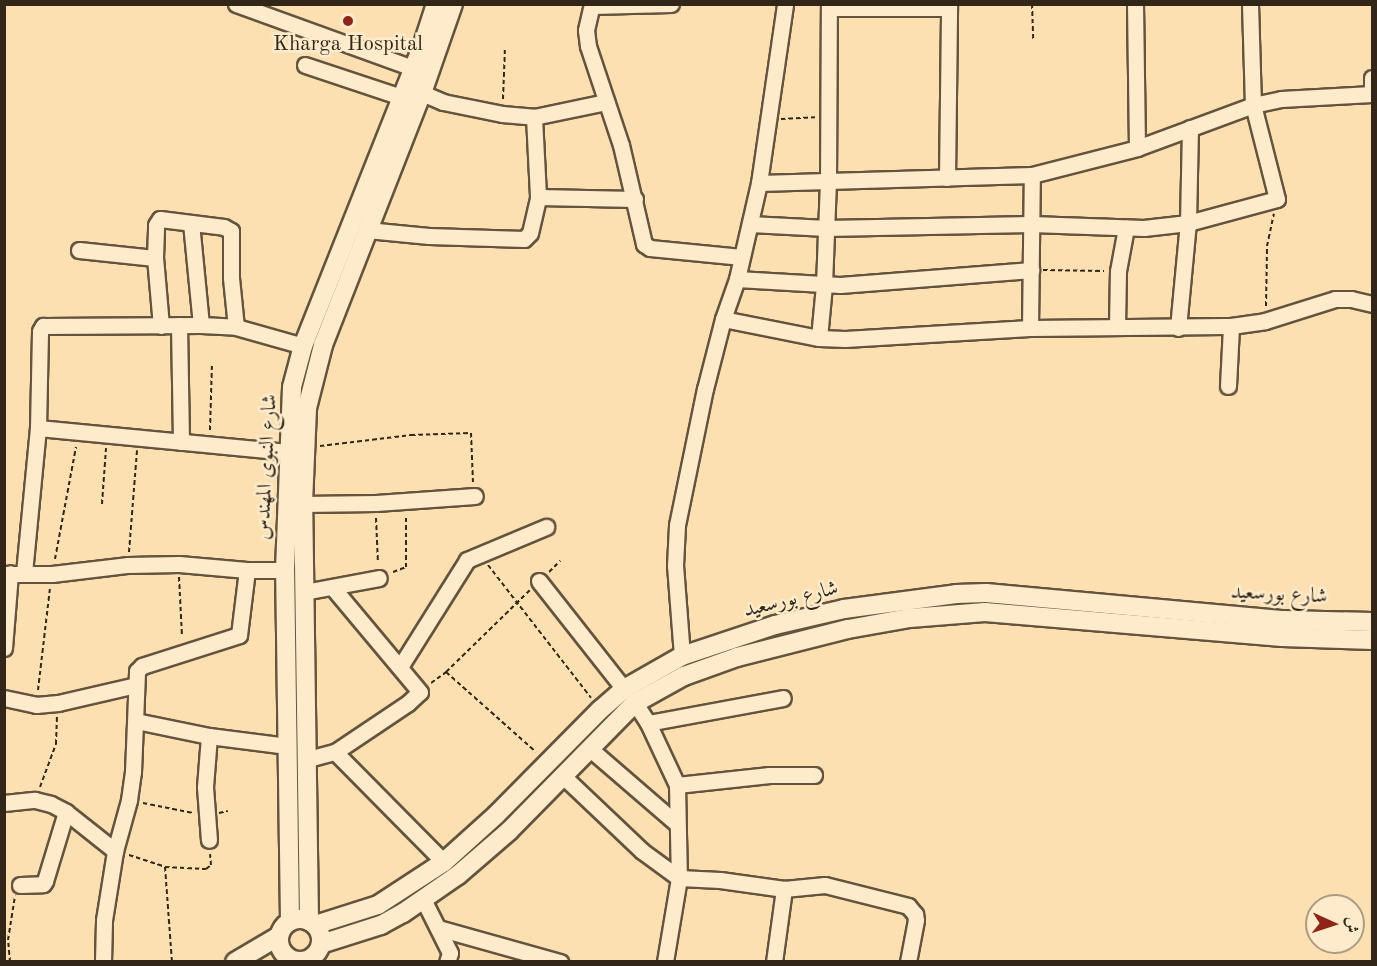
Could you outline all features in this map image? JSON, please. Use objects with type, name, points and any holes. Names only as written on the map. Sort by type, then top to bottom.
[{"type":"street","points":[[236,4],[413,68]]},
{"type":"street","name":"شارع النبوى المهندس","points":[[312,923],[303,504],[296,450],[292,387],[303,346],[436,4]]},
{"type":"street","name":"شارع النبوى المهندس","points":[[290,921],[285,570],[296,450],[308,408],[316,365],[422,93],[453,4]]},
{"type":"street","points":[[671,4],[592,5],[586,30],[588,46],[635,199],[641,234],[648,248],[742,257]]},
{"type":"street","points":[[682,656],[675,566],[677,525],[705,389],[723,319],[737,279],[759,183],[785,4]]},
{"type":"street","points":[[1135,4],[1137,148]]},
{"type":"street","points":[[750,224],[826,228],[1031,224],[1126,228],[1188,223],[1277,199],[1253,105],[1250,4]]},
{"type":"street","points":[[819,338],[824,285],[828,182],[829,6],[949,6],[947,177]]},
{"type":"street","points":[[305,65],[400,97]]},
{"type":"street","points":[[759,183],[1032,175],[1137,148],[1253,105],[1281,99],[1372,94],[1372,78]]},
{"type":"street","points":[[422,93],[443,102],[502,114],[534,117],[606,102]]},
{"type":"street","points":[[367,230],[429,236],[524,239],[530,233],[538,198],[534,117]]},
{"type":"street","points":[[1178,328],[1188,223],[1190,128]]},
{"type":"street","points":[[1030,328],[1032,175]]},
{"type":"street","points":[[538,198],[635,199]]},
{"type":"street","points":[[161,326],[155,258],[156,225],[159,220],[224,227],[231,231],[231,278],[236,327]]},
{"type":"street","points":[[191,224],[201,325]]},
{"type":"street","points":[[1117,327],[1118,272],[1126,228]]},
{"type":"street","points":[[79,250],[155,258]]},
{"type":"street","points":[[737,279],[824,285],[1031,270]]},
{"type":"street","points":[[723,319],[819,338],[1030,328],[1231,326],[1265,321],[1335,299],[1351,298],[1372,304]]},
{"type":"street","points":[[4,648],[13,574],[38,428],[40,331],[42,326],[201,325],[236,327],[303,346]]},
{"type":"street","points":[[179,326],[181,442]]},
{"type":"street","points":[[1228,386],[1231,326]]},
{"type":"street","points":[[38,428],[106,436],[296,450]]},
{"type":"street","points":[[303,504],[376,503],[475,496]]},
{"type":"street","points":[[400,667],[460,567],[479,553],[546,527]]},
{"type":"street","points":[[13,574],[52,574],[128,565],[179,564],[247,570],[285,570]]},
{"type":"street","points":[[103,962],[104,920],[115,851],[129,800],[136,721],[137,670],[142,666],[183,655],[240,634],[247,570]]},
{"type":"street","points":[[304,592],[379,578]]},
{"type":"street","points":[[539,581],[630,696],[648,723],[677,785],[676,823],[679,878],[665,962]]},
{"type":"street","points":[[308,759],[335,752],[408,703],[420,692],[333,588]]},
{"type":"street","name":"شارع بورسعيد","points":[[321,944],[381,925],[423,899],[485,854],[589,748],[630,696],[682,656],[732,638],[844,609],[956,594],[986,593],[1284,620],[1372,622]]},
{"type":"street","name":"شارع بورسعيد","points":[[312,923],[378,905],[444,862],[496,815],[600,710],[630,696],[737,657],[848,629],[910,618],[985,612],[1282,637],[1372,640]]},
{"type":"street","points":[[732,638],[737,657]]},
{"type":"street","points":[[4,698],[36,705],[58,703],[136,685]]},
{"type":"street","points":[[648,723],[783,698]]},
{"type":"street","points":[[136,721],[209,736],[287,746]]},
{"type":"street","points":[[209,736],[205,770],[209,840]]},
{"type":"street","points":[[589,748],[676,823]]},
{"type":"street","points":[[335,752],[444,862]]},
{"type":"street","points":[[677,785],[769,775],[814,775]]},
{"type":"street","points":[[563,776],[642,851],[679,878],[784,889],[825,885],[912,909],[916,920],[908,962]]},
{"type":"street","points":[[4,803],[35,800],[66,812],[115,851]]},
{"type":"street","points":[[20,885],[45,882],[66,812]]},
{"type":"street","points":[[774,962],[784,889]]},
{"type":"street","points":[[423,899],[450,953],[447,962]]},
{"type":"street","points":[[290,921],[312,923],[320,934],[321,944],[318,952],[304,961],[290,959],[278,950],[290,921]]},
{"type":"street","points":[[438,928],[560,962]]},
{"type":"street","points":[[235,962],[278,950]]},
{"type":"path","points":[[1032,4],[1033,39]]},
{"type":"path","points":[[502,114],[505,48]]},
{"type":"path","points":[[768,120],[829,116]]},
{"type":"path","points":[[1265,321],[1268,246],[1277,199]]},
{"type":"path","points":[[1031,270],[1118,272]]},
{"type":"path","points":[[210,444],[212,364]]},
{"type":"path","points":[[296,450],[411,435],[471,434],[471,464],[475,496]]},
{"type":"path","points":[[102,504],[106,436]]},
{"type":"path","points":[[128,565],[138,438]]},
{"type":"path","points":[[376,503],[379,578],[406,567],[406,500]]},
{"type":"path","points":[[479,553],[600,710]]},
{"type":"path","points":[[179,564],[183,655]]},
{"type":"path","points":[[420,692],[446,672],[518,602]]},
{"type":"path","points":[[446,672],[547,763]]},
{"type":"path","points":[[35,800],[56,744],[58,703]]},
{"type":"path","points":[[129,800],[207,816],[228,811]]},
{"type":"path","points":[[115,851],[165,867],[210,867],[209,840]]},
{"type":"path","points":[[165,867],[172,962]]},
{"type":"path","points":[[10,962],[8,940],[16,888],[20,885]]},
{"type":"place","name":"Kharga Hospital","points":[[348,21]]}]
